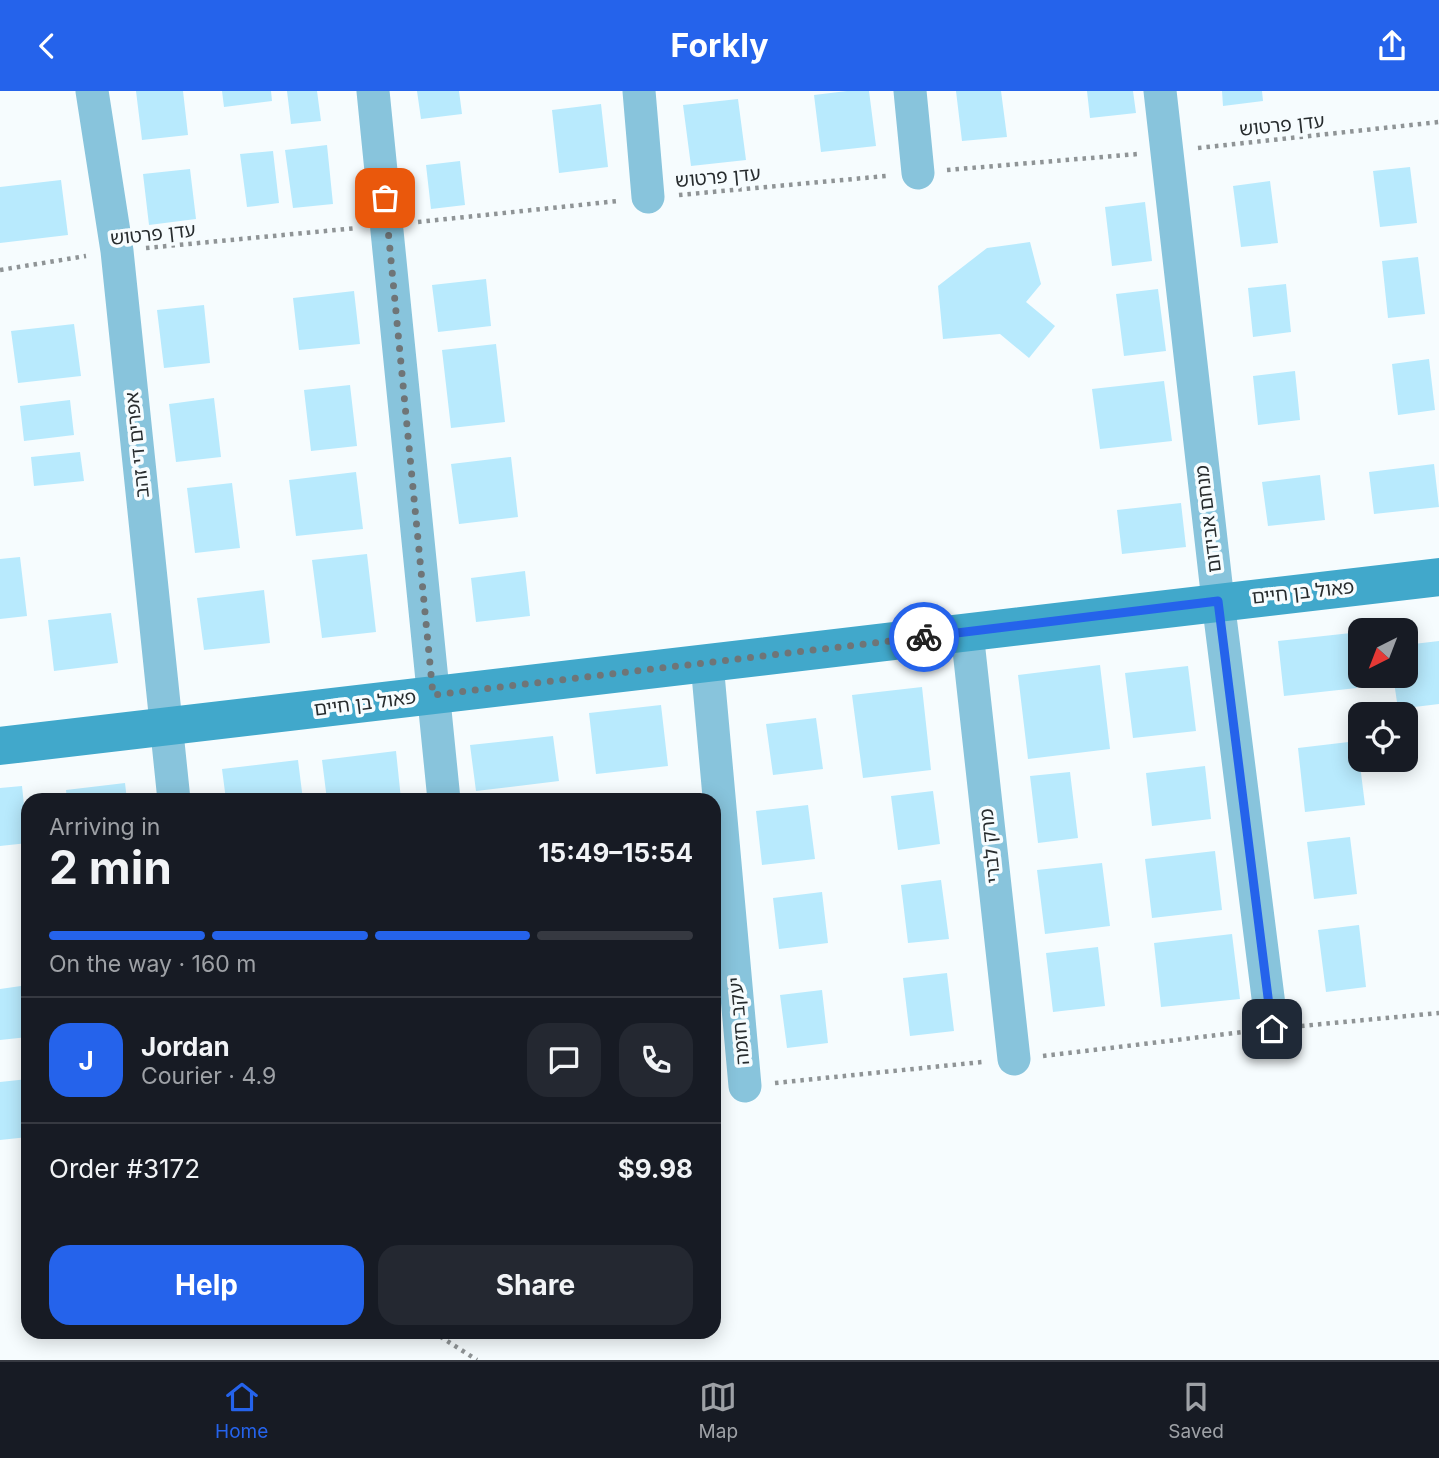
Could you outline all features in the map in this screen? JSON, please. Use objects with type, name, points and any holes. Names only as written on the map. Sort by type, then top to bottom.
[{"type":"street","name":"אפרים די זהב","points":[[92,91],[117,251],[173,793]]},
{"type":"street","points":[[373,91],[443,793]]},
{"type":"street","points":[[639,91],[648,197]]},
{"type":"street","points":[[910,91],[918,173]]},
{"type":"street","name":"מנחם אבידום","points":[[1160,91],[1218,601],[1272,1029]]},
{"type":"street","name":"פאול בן חיים","points":[[0,746],[1439,577]]},
{"type":"street","name":"מרק לברי","points":[[967,632],[1014,1059]]},
{"type":"street","name":"יעקב חזמה","points":[[707,663],[719,793]]},
{"type":"street","name":"יעקב חזמה","points":[[721,819],[745,1086]]},
{"type":"path","name":"עדן פרטוש","points":[[0,270],[117,251],[648,197],[1166,152],[1439,123]]},
{"type":"path","points":[[745,1086],[1439,1013]]},
{"type":"path","points":[[444,1339],[477,1360]]},
{"type":"building","points":[[136,91],[183,91],[188,135],[142,140]]},
{"type":"building","points":[[222,91],[271,91],[272,101],[224,107]]},
{"type":"building","points":[[287,91],[317,91],[321,121],[291,124]]},
{"type":"building","points":[[417,91],[459,91],[462,114],[421,119]]},
{"type":"building","points":[[869,91],[876,146],[821,152],[814,95]]},
{"type":"building","points":[[956,91],[1001,91],[1007,137],[962,141]]},
{"type":"building","points":[[1087,91],[1133,91],[1136,113],[1090,118]]},
{"type":"building","points":[[1222,91],[1262,91],[1263,101],[1223,106]]},
{"type":"building","points":[[738,99],[746,160],[691,166],[683,105]]},
{"type":"building","points":[[601,104],[608,167],[559,173],[552,110]]},
{"type":"building","points":[[327,145],[333,204],[293,208],[285,150]]},
{"type":"building","points":[[273,151],[279,203],[247,207],[240,154]]},
{"type":"building","points":[[460,161],[465,205],[431,209],[426,165]]},
{"type":"building","points":[[1410,167],[1417,223],[1380,227],[1373,171]]},
{"type":"building","points":[[190,169],[196,219],[149,225],[143,174]]},
{"type":"building","points":[[61,180],[68,235],[0,243],[0,187]]},
{"type":"building","points":[[1270,181],[1278,243],[1241,247],[1233,186]]},
{"type":"building","points":[[1145,202],[1152,261],[1112,266],[1105,207]]},
{"type":"building","points":[[1030,242],[1041,284],[1026,302],[1055,326],[1029,358],[1000,334],[943,339],[938,286],[987,248]]},
{"type":"building","points":[[1418,257],[1425,314],[1388,318],[1382,261]]},
{"type":"building","points":[[486,279],[491,326],[438,332],[432,285]]},
{"type":"building","points":[[1286,284],[1291,332],[1253,337],[1248,288]]},
{"type":"building","points":[[1158,289],[1166,351],[1124,356],[1116,294]]},
{"type":"building","points":[[354,291],[360,344],[299,350],[293,298]]},
{"type":"building","points":[[204,305],[210,363],[164,368],[157,310]]},
{"type":"building","points":[[74,324],[81,376],[18,383],[11,331]]},
{"type":"building","points":[[496,344],[505,422],[451,428],[442,350]]},
{"type":"building","points":[[1429,359],[1435,410],[1398,415],[1392,364]]},
{"type":"building","points":[[1295,371],[1300,420],[1258,425],[1253,376]]},
{"type":"building","points":[[1164,381],[1172,441],[1100,449],[1092,389]]},
{"type":"building","points":[[350,385],[357,446],[311,451],[304,390]]},
{"type":"building","points":[[214,398],[221,457],[176,462],[169,404]]},
{"type":"building","points":[[70,400],[74,435],[24,441],[20,406]]},
{"type":"building","points":[[80,452],[84,481],[34,486],[31,457]]},
{"type":"building","points":[[511,457],[518,517],[459,524],[451,464]]},
{"type":"building","points":[[1434,464],[1439,507],[1374,514],[1369,472]]},
{"type":"building","points":[[356,472],[363,529],[296,536],[289,480]]},
{"type":"building","points":[[1320,475],[1325,520],[1268,526],[1262,482]]},
{"type":"building","points":[[232,483],[240,548],[195,553],[187,488]]},
{"type":"building","points":[[1181,503],[1186,547],[1122,554],[1117,510]]},
{"type":"building","points":[[367,554],[376,632],[322,638],[312,560]]},
{"type":"building","points":[[20,557],[27,616],[0,619],[0,559]]},
{"type":"building","points":[[525,571],[530,616],[476,622],[471,578]]},
{"type":"building","points":[[264,590],[270,643],[204,650],[197,598]]},
{"type":"building","points":[[111,613],[118,663],[54,671],[48,620]]},
{"type":"building","points":[[1348,633],[1348,688],[1357,688],[1284,696],[1278,641]]},
{"type":"building","points":[[1439,641],[1439,704],[1418,707],[1418,702],[1397,702],[1395,688],[1418,688],[1418,643]]},
{"type":"building","points":[[1100,665],[1110,749],[1028,759],[1018,675]]},
{"type":"building","points":[[1188,666],[1196,731],[1133,738],[1125,673]]},
{"type":"building","points":[[922,687],[931,770],[863,778],[852,695]]},
{"type":"building","points":[[661,705],[668,766],[596,774],[589,713]]},
{"type":"building","points":[[816,718],[823,769],[773,775],[766,724]]},
{"type":"building","points":[[553,736],[559,781],[476,791],[470,745]]},
{"type":"building","points":[[1348,742],[1348,772],[1361,772],[1365,805],[1305,812],[1298,748]]},
{"type":"building","points":[[396,751],[400,793],[326,793],[322,760]]},
{"type":"building","points":[[298,760],[302,793],[225,793],[222,769]]},
{"type":"building","points":[[1205,766],[1211,819],[1152,826],[1146,773]]},
{"type":"building","points":[[1070,772],[1078,838],[1038,843],[1030,776]]},
{"type":"building","points":[[125,783],[126,793],[66,793],[66,790]]},
{"type":"building","points":[[22,786],[21,844],[0,846],[0,788]]},
{"type":"building","points":[[933,791],[940,844],[898,850],[891,796]]},
{"type":"building","points":[[808,805],[815,859],[762,865],[756,811]]},
{"type":"building","points":[[1350,837],[1357,894],[1314,899],[1307,842]]},
{"type":"building","points":[[1215,851],[1222,910],[1152,918],[1145,859]]},
{"type":"building","points":[[1102,863],[1110,926],[1045,934],[1037,870]]},
{"type":"building","points":[[941,880],[949,939],[908,943],[901,885]]},
{"type":"building","points":[[822,892],[828,943],[779,949],[773,898]]},
{"type":"building","points":[[1359,925],[1366,987],[1326,992],[1318,930]]},
{"type":"building","points":[[1232,934],[1240,999],[1161,1007],[1154,943]]},
{"type":"building","points":[[1098,947],[1105,1006],[1053,1012],[1046,953]]},
{"type":"building","points":[[947,973],[954,1031],[910,1036],[903,978]]},
{"type":"building","points":[[21,986],[21,1038],[0,1040],[0,989]]},
{"type":"building","points":[[822,990],[828,1043],[787,1048],[780,995]]},
{"type":"building","points":[[21,1080],[21,1138],[0,1140],[0,1082]]},
{"type":"way so far","points":[[385,198],[433,695],[924,637]]},
{"type":"route","points":[[924,637],[1218,601],[1272,1029]]}]
